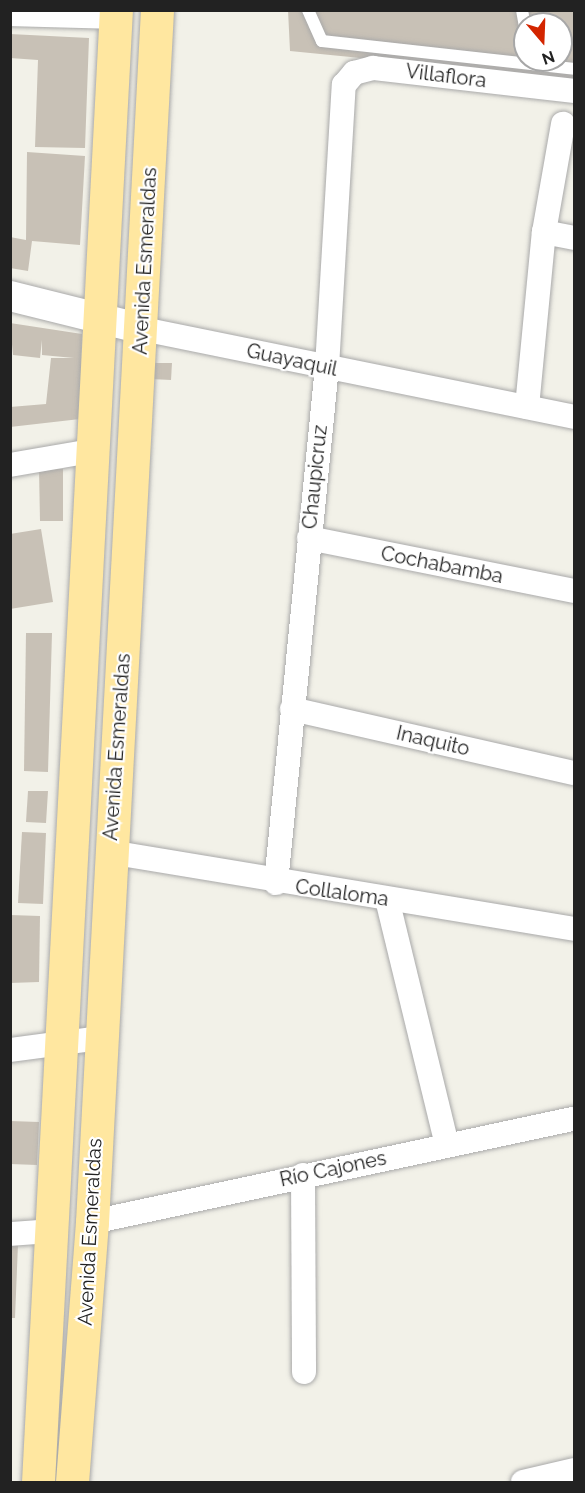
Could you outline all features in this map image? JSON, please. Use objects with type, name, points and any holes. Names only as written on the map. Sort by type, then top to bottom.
[{"type":"main road","name":"Avenida Esmeraldas","points":[[72,1482],[92,1222],[110,852],[142,329],[157,10]]},
{"type":"main road","name":"Avenida Esmeraldas","points":[[38,1482],[91,451],[102,321],[116,14]]},
{"type":"street","points":[[10,14],[116,14]]},
{"type":"street","name":"Villaflora","points":[[354,73],[373,68],[574,91]]},
{"type":"street","name":"Chaupicruz","points":[[276,883],[327,368],[344,85],[354,73]]},
{"type":"street","points":[[527,407],[544,232],[563,124]]},
{"type":"street","points":[[544,232],[574,238]]},
{"type":"street","name":"Guayaquil","points":[[10,296],[102,321],[574,417]]},
{"type":"street","points":[[10,465],[91,451]]},
{"type":"street","name":"Cochabamba","points":[[309,538],[574,591]]},
{"type":"street","name":"Inaquito","points":[[292,709],[574,773]]},
{"type":"street","name":"Collaloma","points":[[110,852],[276,883],[574,929]]},
{"type":"street","points":[[387,899],[447,1145]]},
{"type":"street","points":[[10,1050],[59,1046],[100,1038]]},
{"type":"street","name":"Río Cajones","points":[[92,1222],[303,1175],[574,1119]]},
{"type":"street","points":[[303,1175],[304,1372]]},
{"type":"street","points":[[10,1234],[52,1231]]},
{"type":"street","points":[[523,1482],[574,1470]]},
{"type":"lane","points":[[308,10],[322,41],[513,59]]},
{"type":"building","points":[[288,10],[574,10],[574,79],[290,51]]},
{"type":"building","points":[[10,34],[89,38],[85,148],[35,147],[38,60],[10,58]]},
{"type":"building","points":[[27,152],[85,156],[80,245],[32,241],[28,271],[10,268],[10,237],[26,240]]},
{"type":"building","points":[[10,323],[82,334],[80,419],[10,427],[10,407],[46,404],[51,358],[74,358],[42,355],[42,340],[40,358],[13,355]]},
{"type":"building","points":[[152,363],[172,363],[171,380],[151,379]]},
{"type":"building","points":[[39,469],[63,469],[63,521],[40,521]]},
{"type":"building","points":[[41,529],[53,602],[10,609],[10,534]]},
{"type":"building","points":[[26,633],[52,633],[48,772],[24,771]]},
{"type":"building","points":[[28,791],[48,791],[46,823],[26,822]]},
{"type":"building","points":[[22,832],[46,833],[43,904],[18,903]]},
{"type":"building","points":[[10,915],[40,916],[39,982],[10,983]]},
{"type":"building","points":[[10,1121],[39,1122],[37,1165],[10,1164]]},
{"type":"building","points":[[10,1244],[18,1244],[15,1318],[10,1318]]}]
